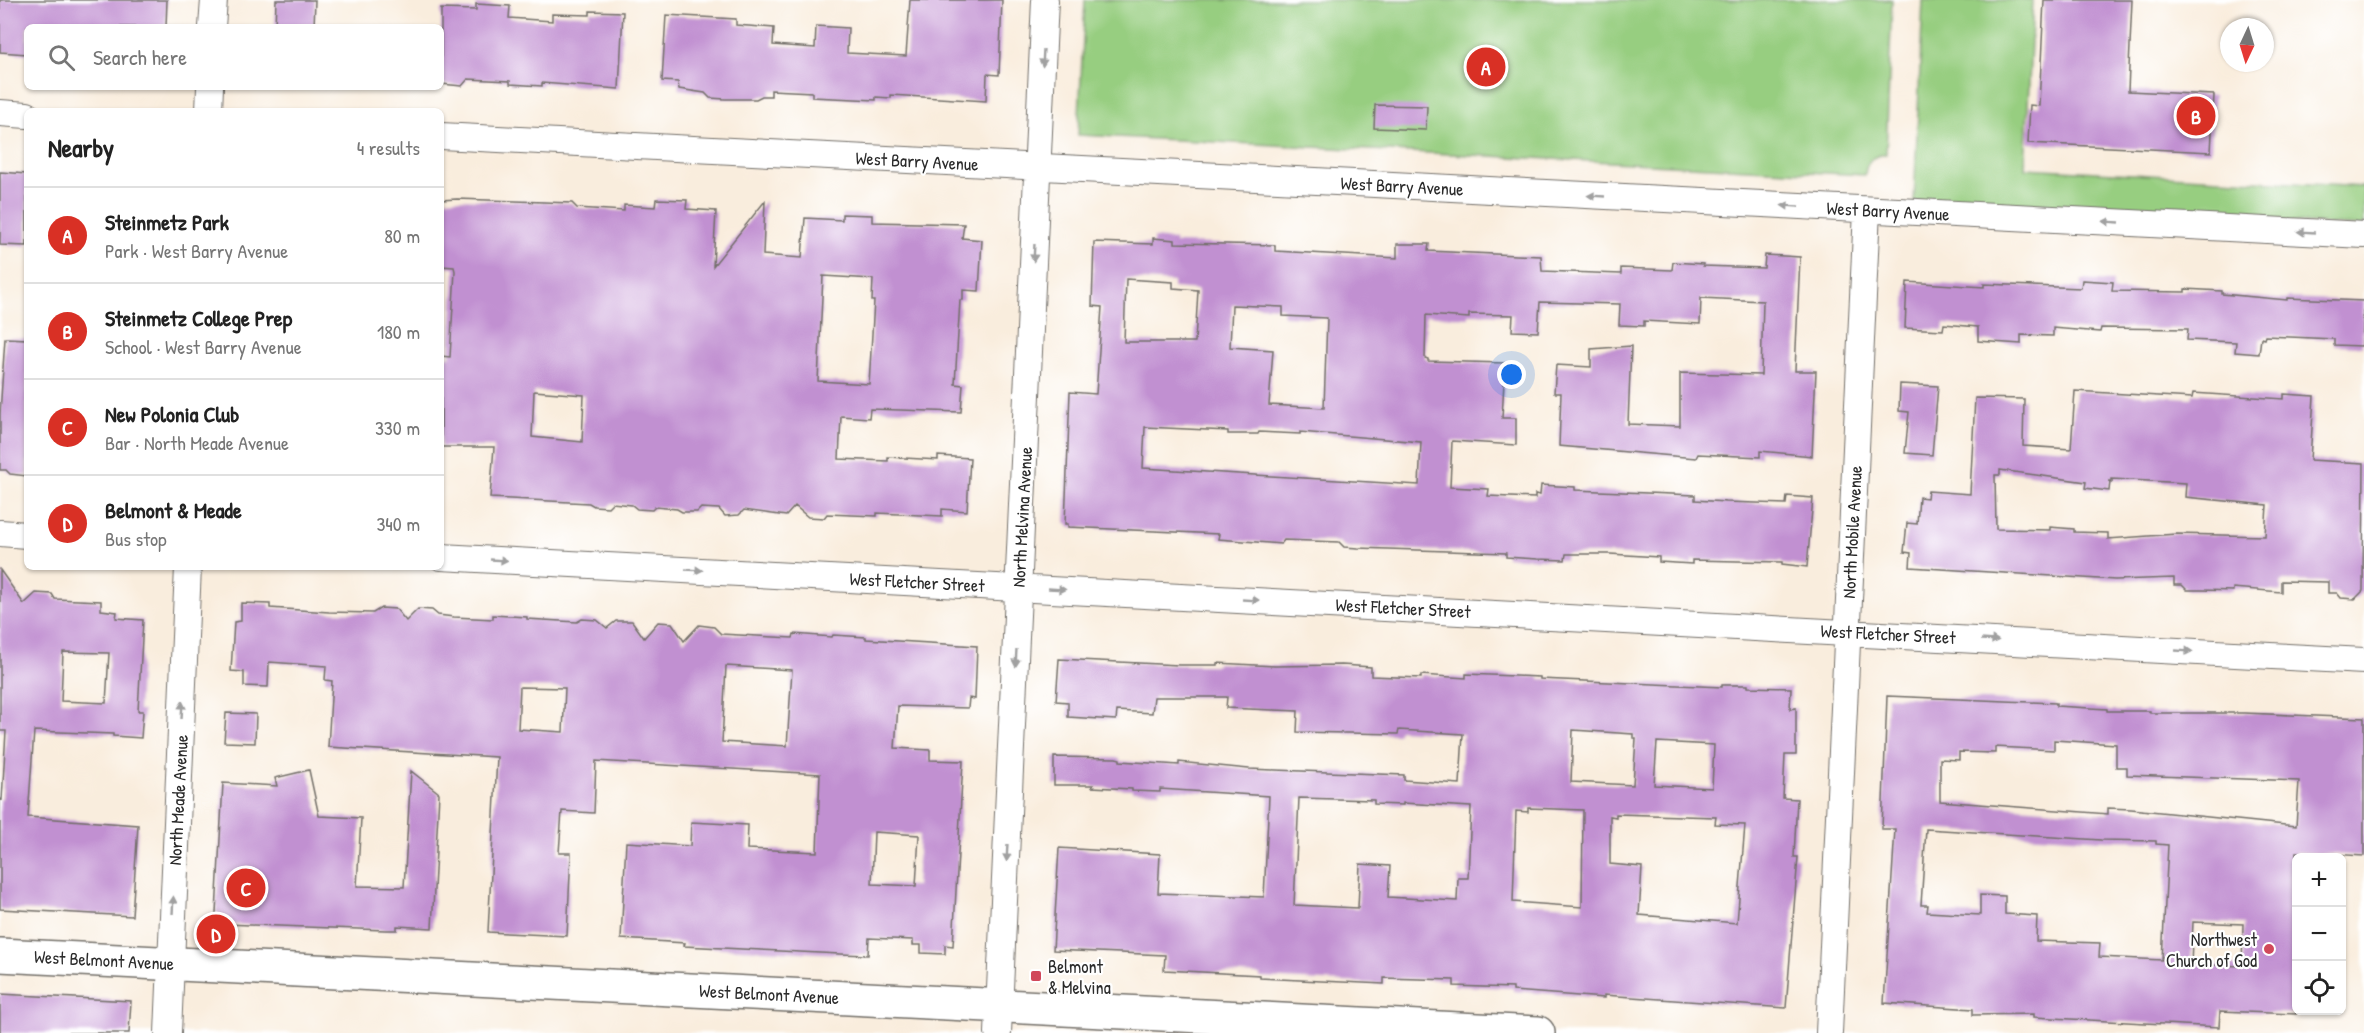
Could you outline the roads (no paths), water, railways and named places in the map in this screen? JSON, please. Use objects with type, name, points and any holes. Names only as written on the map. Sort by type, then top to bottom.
[{"type":"main road","name":"West Belmont Avenue","points":[[0,955],[170,963],[999,1019],[1538,1033]]},
{"type":"street","points":[[212,24],[214,0]]},
{"type":"street","name":"North Melvina Avenue","points":[[999,1019],[1045,0]]},
{"type":"street","points":[[209,108],[210,90]]},
{"type":"street","points":[[0,113],[24,115]]},
{"type":"street","name":"West Barry Avenue","points":[[444,136],[2364,235]]},
{"type":"street","name":"North Mobile Avenue","points":[[1828,1033],[1867,210]]},
{"type":"street","points":[[0,533],[24,535]]},
{"type":"street","name":"West Fletcher Street","points":[[444,557],[2364,661]]},
{"type":"street","name":"North Meade Avenue","points":[[168,1033],[188,570]]},
{"type":"place","name":"Steinmetz Park","points":[[1486,67]]},
{"type":"place","name":"Steinmetz College Prep","points":[[2196,116]]},
{"type":"place","name":"New Polonia Club","points":[[246,888]]},
{"type":"place","name":"Belmont & Meade","points":[[216,934]]},
{"type":"place","name":"Northwest Church of God","points":[[2269,949]]},
{"type":"place","name":"Belmont & Melvina","points":[[1036,976]]}]
